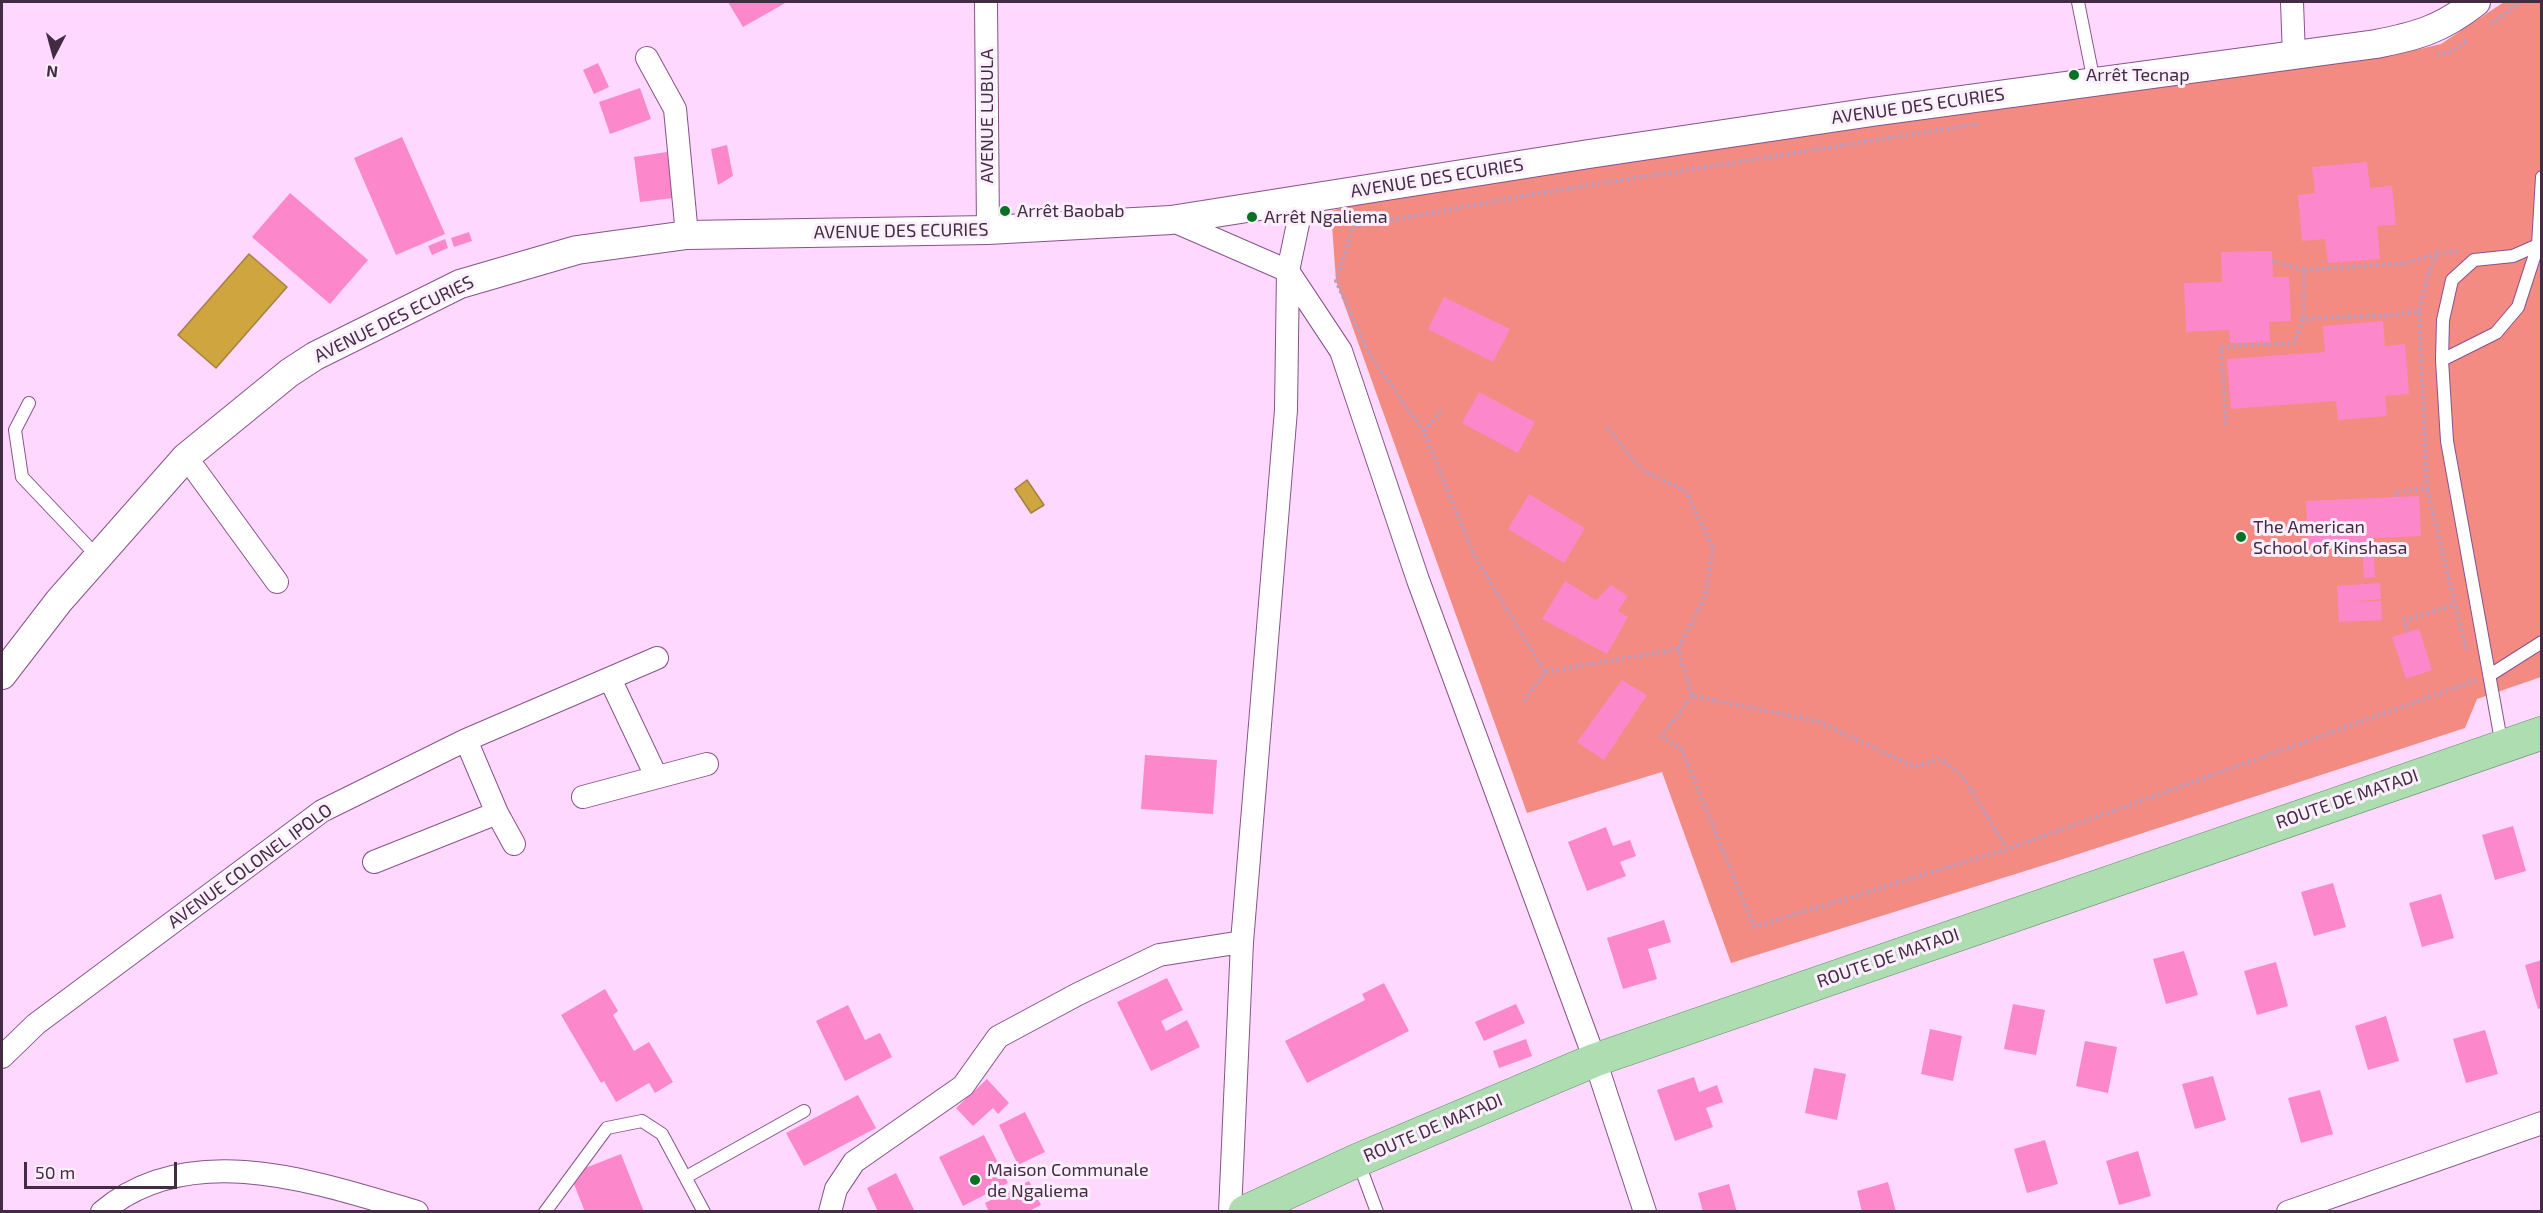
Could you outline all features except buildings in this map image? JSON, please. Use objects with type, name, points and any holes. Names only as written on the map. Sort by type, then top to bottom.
[{"type":"main road","name":"ROUTE DE MATADI","points":[[1245,1212],[1358,1160],[1596,1060],[2541,733]]},
{"type":"street","name":"AVENUE LUBULA","points":[[986,2],[988,230]]},
{"type":"street","points":[[2292,2],[2294,56]]},
{"type":"street","name":"AVENUE DES ECURIES","points":[[2,675],[59,601],[186,457],[289,373],[315,356],[460,284],[577,250],[687,235],[988,230],[1171,220],[1589,154],[2094,82],[2376,45],[2421,35],[2457,16],[2481,14]]},
{"type":"street","points":[[647,58],[675,110],[687,235]]},
{"type":"street","points":[[1230,1212],[1242,942],[1286,410],[1288,272],[1303,200]]},
{"type":"street","points":[[1171,220],[1288,272],[1341,351],[1418,580],[1596,1060],[1644,1212]]},
{"type":"street","points":[[186,457],[277,582]]},
{"type":"street","name":"AVENUE COLONEL IPOLO","points":[[2,1057],[36,1024],[322,811],[466,740],[657,658]]},
{"type":"street","points":[[610,679],[656,776]]},
{"type":"street","points":[[466,740],[497,813],[513,844]]},
{"type":"street","points":[[583,797],[707,764]]},
{"type":"street","points":[[374,862],[497,813]]},
{"type":"street","points":[[830,1212],[836,1189],[854,1162],[963,1086],[998,1037],[1078,994],[1159,955],[1242,942]]},
{"type":"street","points":[[2288,1212],[2541,1123]]},
{"type":"street","points":[[102,1212],[139,1186],[183,1173],[231,1171],[316,1182],[417,1212]]},
{"type":"lane","points":[[2078,2],[2094,82]]},
{"type":"lane","points":[[2442,360],[2496,333],[2518,307],[2540,246],[2541,177]]},
{"type":"lane","points":[[2502,746],[2447,441],[2442,360],[2443,320],[2452,280],[2474,260],[2513,256],[2540,246]]},
{"type":"lane","points":[[29,403],[15,430],[22,477],[98,557]]},
{"type":"lane","points":[[2490,675],[2541,642]]},
{"type":"lane","points":[[686,1177],[804,1111]]},
{"type":"lane","points":[[545,1212],[607,1128],[642,1121],[662,1134],[704,1212]]},
{"type":"lane","points":[[1358,1160],[1377,1212]]},
{"type":"path","points":[[2481,14],[2521,2]]},
{"type":"path","points":[[2431,56],[2451,51],[2478,33]]},
{"type":"path","points":[[1545,672],[1474,555],[1424,432],[1369,353],[1336,281],[1353,227],[1551,191],[1988,123]]},
{"type":"path","points":[[2272,261],[2304,270],[2407,263],[2437,253],[2470,250]]},
{"type":"path","points":[[2437,253],[2428,275],[2420,311],[2427,489],[2469,661]]},
{"type":"path","points":[[2226,425],[2221,347],[2294,343],[2303,319],[2304,270]]},
{"type":"path","points":[[2303,319],[2394,315],[2420,311]]},
{"type":"path","points":[[1424,432],[1441,410]]},
{"type":"path","points":[[1607,428],[1643,471],[1686,491],[1713,548],[1705,597],[1678,649],[1692,696]]},
{"type":"path","points":[[2396,497],[2396,492],[2427,489]]},
{"type":"path","points":[[2408,632],[2404,620],[2455,605]]},
{"type":"path","points":[[1524,701],[1545,672],[1678,649]]},
{"type":"path","points":[[2472,671],[2474,681]]},
{"type":"path","points":[[1692,696],[1662,736],[1682,750],[1754,927],[2007,849],[2490,675]]},
{"type":"path","points":[[1692,696],[1817,721],[1914,768],[1940,759],[1961,774],[2007,849]]},
{"type":"shaded area","points":[[2504,2],[2541,2],[2541,677],[2477,699],[2465,728],[2057,861],[1731,963],[1662,772],[1527,813],[1336,281],[1331,211],[1397,192],[2284,69],[2386,57],[2441,44]]},
{"type":"shaded area","points":[[249,254],[287,287],[216,368],[178,335]]},
{"type":"shaded area","points":[[1027,480],[1044,505],[1031,513],[1015,489]]},
{"type":"place","name":"Arrêt Tecnap","points":[[2074,75]]},
{"type":"place","name":"Arrêt Baobab","points":[[1005,211]]},
{"type":"place","name":"Arrêt Ngaliema","points":[[1252,217]]},
{"type":"place","name":"The American School of Kinshasa","points":[[2241,537]]},
{"type":"place","name":"Maison Communale de Ngaliema","points":[[975,1180]]}]
